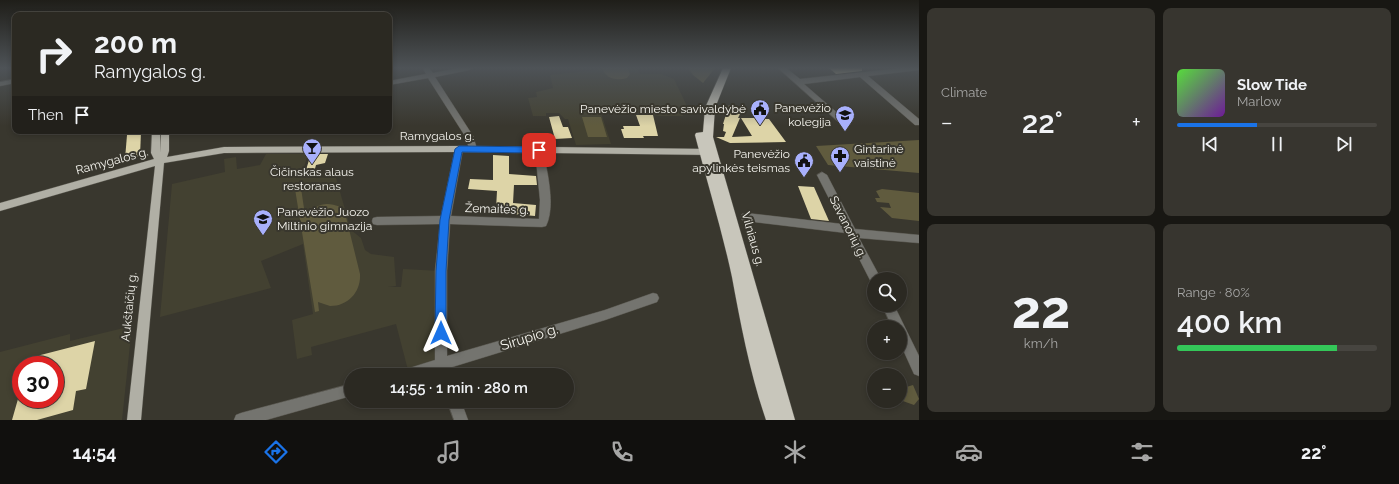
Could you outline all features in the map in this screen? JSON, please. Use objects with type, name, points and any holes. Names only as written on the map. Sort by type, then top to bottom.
[{"type":"highway","name":"Vilniaus g.","points":[[709,88],[701,106],[700,129],[709,152],[788,420]]},
{"type":"highway","name":"Vilniaus g.","points":[[717,88],[707,117],[709,152],[760,378],[774,420]]},
{"type":"main road","points":[[156,134],[156,153],[160,161]]},
{"type":"main road","points":[[160,161],[165,151],[165,134]]},
{"type":"main road","name":"Ramygalos g.","points":[[0,207],[160,161],[214,151],[235,149],[473,149],[709,152]]},
{"type":"main road","name":"Aukštaičių g.","points":[[134,420],[142,319],[160,161]]},
{"type":"street","points":[[438,88],[469,136],[473,149]]},
{"type":"street","points":[[804,88],[846,124]]},
{"type":"street","points":[[877,88],[918,123]]},
{"type":"street","points":[[443,368],[441,271],[445,220],[459,149]]},
{"type":"street","name":"Žemaitės g.","points":[[377,221],[445,220],[542,223],[545,219],[545,189],[539,150]]},
{"type":"street","name":"Savanorių g.","points":[[822,175],[872,272]]},
{"type":"street","points":[[746,217],[919,239]]},
{"type":"street","name":"Sirupio g.","points":[[446,368],[653,298]]},
{"type":"street","points":[[907,345],[919,370]]},
{"type":"street","points":[[242,420],[344,392]]},
{"type":"street","points":[[457,408],[461,420]]},
{"type":"shaded area","points":[[553,88],[678,88],[686,104],[683,116],[659,116],[643,113],[601,113],[611,144],[576,145],[568,119],[565,119],[559,113],[546,113],[546,116],[533,116],[528,98],[537,97],[536,92]]},
{"type":"shaded area","points":[[582,117],[601,117],[607,137],[588,137]]},
{"type":"shaded area","points":[[919,140],[919,173],[828,165],[816,146]]},
{"type":"shaded area","name":"Panevėžio Juozo Miltinio gimnazija","points":[[266,154],[308,154],[301,177],[336,178],[351,230],[361,238],[365,250],[371,254],[394,257],[396,286],[388,287],[401,287],[403,269],[441,271],[441,364],[428,368],[407,368],[396,324],[311,347],[312,355],[297,359],[292,320],[313,314],[303,244],[261,261],[271,288],[160,317],[172,184],[225,172],[224,159],[236,157],[237,169],[260,165]]},
{"type":"shaded area","points":[[301,188],[305,215],[314,208],[326,204],[341,207],[346,217],[360,274],[360,280],[356,292],[348,300],[337,305],[330,306],[318,302],[319,311],[315,312],[295,189]]},
{"type":"shaded area","points":[[882,189],[919,193],[919,221],[892,218],[880,207],[891,208],[889,203],[877,202],[875,198],[880,198],[876,191]]},
{"type":"shaded area","points":[[132,326],[122,420],[0,420],[0,352],[70,334],[70,341]]},
{"type":"shaded area","points":[[913,385],[919,399],[914,405],[907,402],[907,387]]},
{"type":"building","name":"Panevėžio miesto savivaldybė","points":[[729,105],[738,108],[736,113],[740,114],[738,118],[740,118],[732,137],[752,136],[741,118],[760,118],[769,119],[786,142],[730,143],[716,137],[724,137],[726,132],[723,131],[723,124]]},
{"type":"building","points":[[636,115],[653,115],[658,136],[624,138],[621,129],[624,129],[623,126],[640,126]]},
{"type":"building","points":[[559,116],[563,127],[568,127],[572,138],[555,139],[549,117]]},
{"type":"building","points":[[141,134],[140,156],[125,159],[127,135]]},
{"type":"building","name":"Čičinskas alaus restoranas","points":[[311,154],[328,154],[325,163],[316,165],[313,176],[304,176]]},
{"type":"building","points":[[493,155],[509,156],[509,174],[536,176],[537,185],[514,185],[513,203],[536,205],[535,216],[504,213],[504,210],[496,209],[497,191],[468,189],[470,179],[493,180]]},
{"type":"building","points":[[798,186],[814,187],[829,221],[811,219]]},
{"type":"building","points":[[95,341],[86,389],[76,391],[73,410],[37,420],[12,420],[15,408],[64,408],[64,356],[37,356]]},
{"type":"place","name":"Panevėžio miesto savivaldybė","points":[[760,126]]},
{"type":"place","name":"Panevėžio kolegija","points":[[845,132]]},
{"type":"place","name":"Čičinskas alaus restoranas","points":[[312,165]]},
{"type":"place","name":"Gintarinė vaistinė","points":[[840,173]]},
{"type":"place","name":"Panevėžio apylinkės teismas","points":[[804,178]]},
{"type":"place","name":"Panevėžio Juozo Miltinio gimnazija","points":[[263,236]]},
{"type":"route","points":[[441,333],[441,271],[445,220],[459,149],[539,150]]}]
